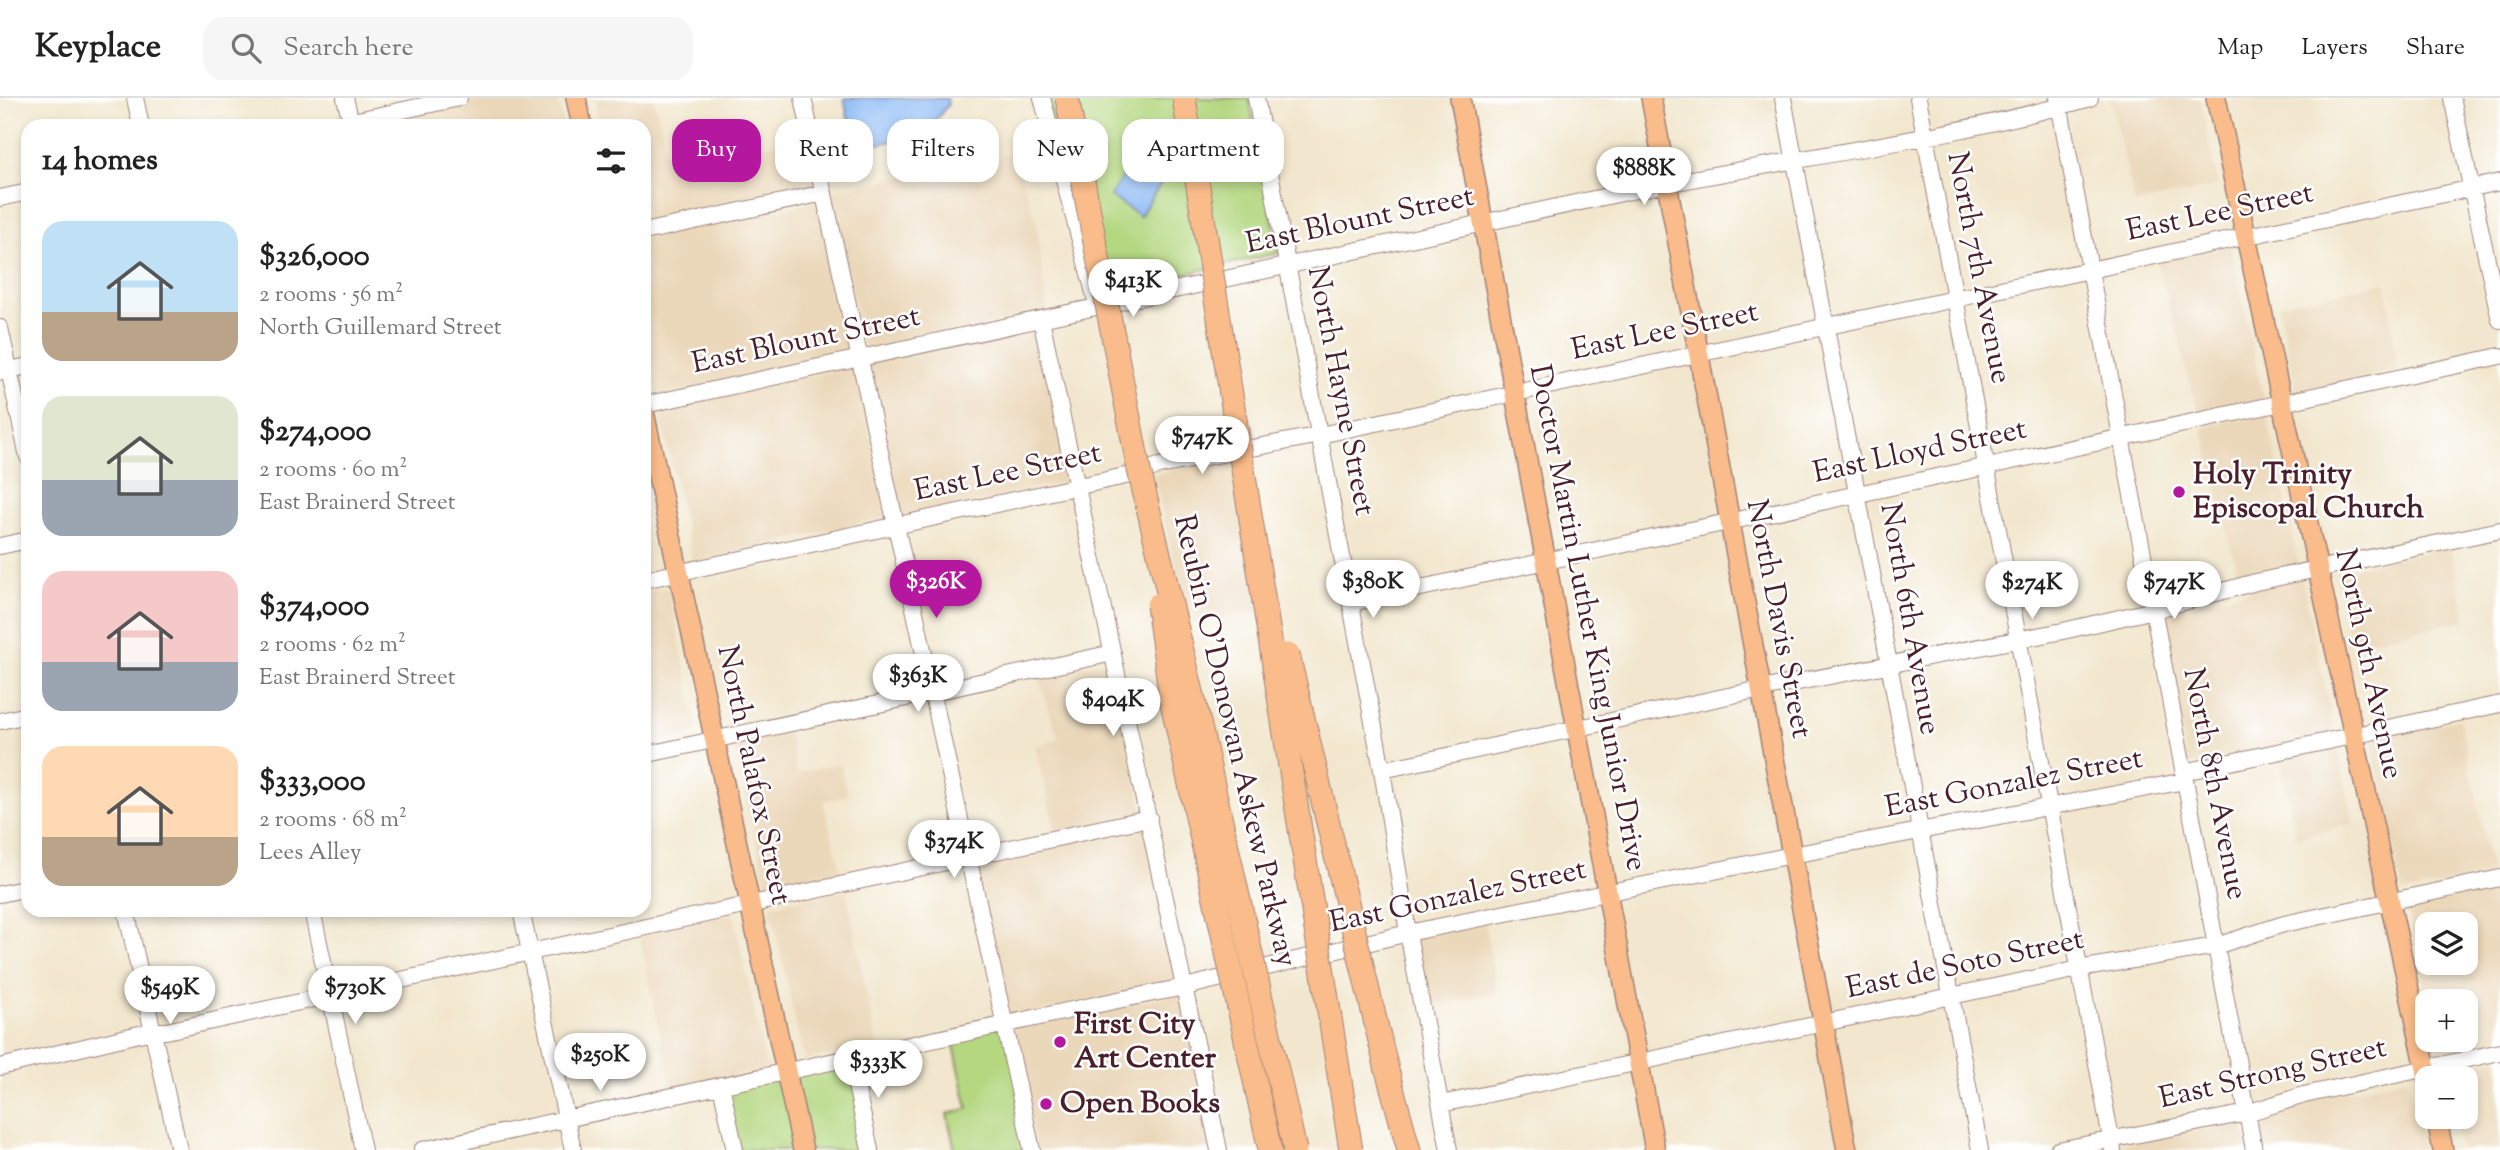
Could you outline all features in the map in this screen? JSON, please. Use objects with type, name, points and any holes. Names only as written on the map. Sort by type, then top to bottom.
[{"type":"highway","name":"Reubin O'Donovan Askew Parkway","points":[[1067,98],[1149,468],[1196,709],[1295,1150]]},
{"type":"highway","name":"Reubin O'Donovan Askew Parkway","points":[[1184,98],[1352,1150]]},
{"type":"highway","points":[[1227,363],[1252,458],[1300,710],[1387,1070],[1409,1150]]},
{"type":"highway","points":[[1149,468],[1171,698],[1270,1150]]},
{"type":"main road","points":[[576,98],[580,119]]},
{"type":"main road","name":"Doctor Martin Luther King Junior Drive","points":[[1460,98],[1655,1150]]},
{"type":"main road","name":"North Davis Street","points":[[1651,98],[1847,1150]]},
{"type":"main road","name":"North 9th Avenue","points":[[2216,98],[2424,1066]]},
{"type":"main road","name":"North Palafox Street","points":[[651,444],[803,1150]]},
{"type":"main road","points":[[2439,1129],[2443,1150]]},
{"type":"street","points":[[135,98],[140,119]]},
{"type":"street","points":[[345,98],[350,119]]},
{"type":"street","points":[[372,119],[459,98]]},
{"type":"street","points":[[803,98],[1032,1150]]},
{"type":"street","points":[[1042,98],[1098,308],[1124,452],[1126,458],[1149,468]]},
{"type":"street","name":"North Hayne Street","points":[[1257,98],[1321,435],[1382,770],[1408,933],[1449,1150]]},
{"type":"street","name":"North 6th Avenue","points":[[1783,98],[1980,1150]]},
{"type":"street","name":"North 7th Avenue","points":[[1918,98],[2112,1145]]},
{"type":"street","name":"East Blount Street","points":[[651,404],[1483,223],[1667,184],[1925,136],[2059,102],[2090,98]]},
{"type":"street","points":[[2452,98],[2500,320]]},
{"type":"street","name":"North 8th Avenue","points":[[2059,102],[2254,1150]]},
{"type":"street","name":"East Lee Street","points":[[651,579],[1130,475],[1149,468],[1321,435],[2500,182]]},
{"type":"street","points":[[651,230],[824,193]]},
{"type":"street","points":[[0,198],[21,194]]},
{"type":"street","points":[[1041,319],[1219,1150]]},
{"type":"street","points":[[0,328],[5,371],[21,431]]},
{"type":"street","name":"East Lloyd Street","points":[[1351,603],[2500,356]]},
{"type":"street","points":[[1382,770],[1888,663],[2017,640],[2154,610],[2256,582],[2500,530]]},
{"type":"street","points":[[0,547],[21,542]]},
{"type":"street","points":[[651,753],[1113,653]]},
{"type":"street","name":"East Gonzalez Street","points":[[422,1150],[1005,1024],[1185,988],[1408,933],[2049,806],[2500,704]]},
{"type":"street","points":[[0,721],[21,716]]},
{"type":"street","points":[[0,1067],[152,1031],[166,1031],[1149,818]]},
{"type":"street","name":"East de Soto Street","points":[[1441,1104],[2079,969],[2216,946],[2284,924],[2500,878]]},
{"type":"street","points":[[0,894],[21,890]]},
{"type":"street","points":[[128,917],[178,1150]]},
{"type":"street","points":[[313,917],[363,1150]]},
{"type":"street","points":[[523,917],[573,1150]]},
{"type":"street","name":"East Strong Street","points":[[2451,1066],[2500,1052]]},
{"type":"street","points":[[850,1058],[870,1150]]},
{"type":"street","name":"East Strong Street","points":[[2058,1150],[2112,1145],[2247,1113],[2304,1096],[2415,1075]]},
{"type":"street","points":[[721,1085],[735,1150]]},
{"type":"shaded area","points":[[488,98],[557,98],[562,119],[416,119],[415,114]]},
{"type":"shaded area","points":[[594,98],[654,98],[672,167],[672,182],[761,182],[761,146],[775,143],[775,182],[816,182],[817,188],[651,224],[651,119],[598,119]]},
{"type":"shaded area","points":[[2200,98],[2218,186],[2135,204],[2110,99]]},
{"type":"shaded area","points":[[1013,153],[1013,182],[1023,182],[1037,223],[1047,312],[865,351],[829,192],[887,180],[887,182],[999,182],[999,156]]},
{"type":"shaded area","points":[[820,200],[854,354],[657,396],[651,368],[651,236]]},
{"type":"shaded area","points":[[2231,246],[2264,401],[2199,415],[2157,261]]},
{"type":"shaded area","points":[[2386,282],[2398,372],[2297,394],[2278,305]]},
{"type":"shaded area","points":[[1037,326],[1071,481],[901,518],[867,363]]},
{"type":"shaded area","points":[[857,366],[886,517],[693,562],[659,408]]},
{"type":"shaded area","points":[[2267,413],[2299,567],[2239,580],[2202,427]]},
{"type":"shaded area","points":[[1235,458],[1260,611],[1188,623],[1154,474]]},
{"type":"shaded area","points":[[2451,547],[2466,620],[2350,644],[2335,572]]},
{"type":"shaded area","points":[[2302,579],[2335,733],[2188,765],[2160,615],[2257,588]]},
{"type":"shaded area","points":[[669,587],[698,732],[651,742],[651,591]]},
{"type":"shaded area","points":[[1109,660],[1143,813],[1056,832],[1035,746],[1058,739],[1038,676]]},
{"type":"shaded area","points":[[2460,719],[2492,874],[2403,893],[2370,738]]},
{"type":"shaded area","points":[[788,730],[797,773],[840,764],[848,796],[823,801],[843,878],[768,894],[734,741]]},
{"type":"shaded area","points":[[2337,745],[2354,823],[2296,838],[2280,758]]},
{"type":"shaded area","points":[[1145,825],[1178,982],[1009,1017],[976,862]]},
{"type":"shaded area","points":[[2495,886],[2500,909],[2500,1046],[2478,1051],[2478,989],[2424,989],[2421,975],[2478,975],[2478,912],[2415,912],[2415,947],[2406,905]]},
{"type":"shaded area","points":[[846,890],[877,1045],[804,1061],[770,906]]},
{"type":"shaded area","points":[[733,914],[767,1069],[672,1090],[639,935]]},
{"type":"shaded area","points":[[1485,924],[1497,993],[1428,1006],[1415,938]]},
{"type":"shaded area","points":[[1180,994],[1213,1146],[1195,1150],[1037,1150],[1011,1029]]},
{"type":"shaded area","points":[[2438,1052],[2472,1052],[2440,1059]]},
{"type":"shaded area","points":[[2500,1058],[2500,1150],[2460,1150],[2456,1129],[2478,1129],[2478,1066],[2464,1066]]},
{"type":"shaded area","points":[[2408,1078],[2415,1110],[2415,1129],[2419,1129],[2424,1150],[2259,1150],[2253,1118],[2305,1101]]},
{"type":"shaded area","points":[[2243,1120],[2248,1150],[2118,1150],[2117,1145]]},
{"type":"green space","points":[[1047,98],[1249,98],[1253,119],[1122,119],[1122,182],[1265,182],[1279,253],[1097,293],[1069,182],[1108,182],[1108,119],[1052,119]]},
{"type":"green space","points":[[1005,1024],[1032,1150],[955,1150],[947,1114],[968,1109],[952,1036]]},
{"type":"green space","points":[[850,1057],[870,1150],[735,1150],[721,1085]]},
{"type":"water","points":[[844,98],[947,98],[948,105],[936,119],[887,119],[887,142],[880,144],[873,143],[873,119],[848,119]]},
{"type":"water","points":[[1122,177],[1122,182],[1161,182],[1140,216],[1110,196]]},
{"type":"place","name":"Holy Trinity Episcopal Church","points":[[2179,492]]},
{"type":"place","name":"First City Art Center","points":[[1060,1042]]},
{"type":"place","name":"Open Books","points":[[1046,1104]]}]
